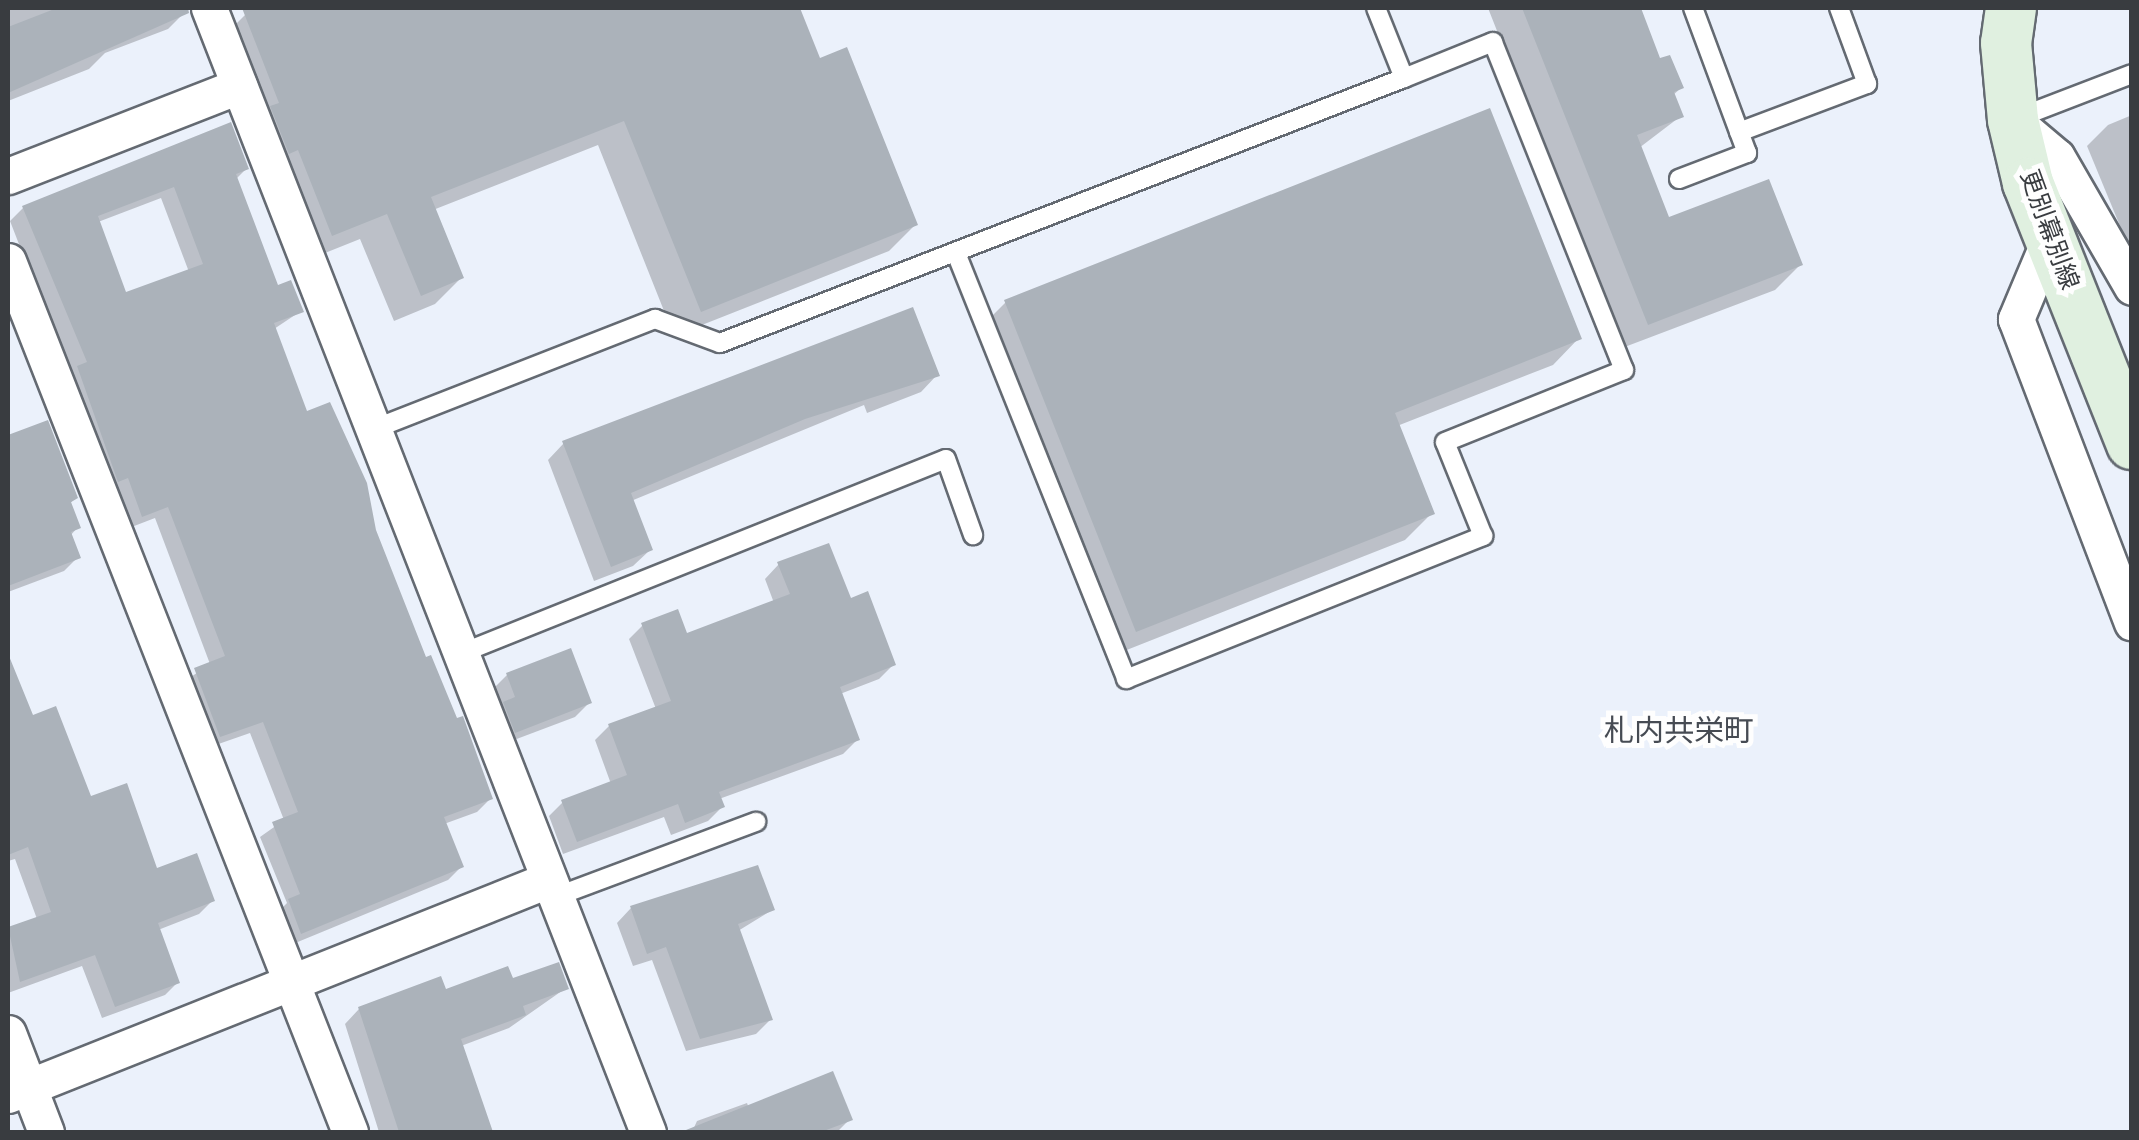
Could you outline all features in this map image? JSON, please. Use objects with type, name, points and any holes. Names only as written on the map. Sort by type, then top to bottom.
[{"type":"main road","name":"更別幕別線","points":[[2011,8],[2006,43],[2013,120],[2050,238],[2132,444]]},
{"type":"street","points":[[209,8],[648,1132]]},
{"type":"street","points":[[8,176],[240,86]]},
{"type":"street","points":[[2013,120],[2057,158],[2132,287]]},
{"type":"street","points":[[2050,238],[2016,319],[2132,623]]},
{"type":"street","points":[[8,261],[350,1132]]},
{"type":"street","points":[[18,1090],[290,981],[552,888]]},
{"type":"street","points":[[8,1033],[18,1090],[46,1132]]},
{"type":"lane","points":[[1376,8],[1404,78]]},
{"type":"lane","points":[[1679,179],[1748,153],[1693,8]]},
{"type":"lane","points":[[1740,132],[1867,84],[1838,8]]},
{"type":"lane","points":[[374,429],[654,319],[720,343],[1493,42],[1624,370],[1446,442],[1484,536],[1126,679],[956,253]]},
{"type":"lane","points":[[2013,120],[2132,74]]},
{"type":"lane","points":[[462,654],[946,459],[973,535]]},
{"type":"lane","points":[[552,888],[756,822]]},
{"type":"building","points":[[57,8],[188,8],[189,13],[8,93],[8,27]]},
{"type":"building","points":[[242,8],[800,8],[820,58],[847,47],[918,225],[701,312],[624,121],[431,197],[464,278],[421,296],[387,214],[332,236],[298,150],[289,154],[270,106],[279,103]]},
{"type":"building","points":[[1522,8],[1641,8],[1660,58],[1670,55],[1684,88],[1674,92],[1684,117],[1637,135],[1669,217],[1769,179],[1803,265],[1648,325]]},
{"type":"building","points":[[1490,108],[1582,339],[1395,413],[1435,514],[1136,632],[1004,300]]},
{"type":"building","points":[[231,122],[249,169],[236,174],[278,285],[291,280],[304,312],[274,323],[307,411],[330,402],[367,483],[376,530],[426,657],[431,655],[457,718],[463,716],[493,799],[444,817],[464,867],[301,934],[288,899],[300,894],[272,822],[298,812],[263,722],[220,737],[194,668],[225,656],[168,507],[142,517],[128,478],[118,482],[77,366],[87,362],[22,206]],"holes":[[[174,187],[203,264],[126,292],[98,216]]]},
{"type":"building","points":[[913,307],[940,376],[805,419],[631,493],[653,550],[611,567],[562,441]]},
{"type":"building","points":[[48,420],[78,498],[71,502],[81,528],[71,532],[81,558],[8,586],[8,435]]},
{"type":"building","points":[[829,543],[851,598],[868,591],[896,665],[840,687],[860,740],[719,792],[725,807],[685,823],[678,804],[577,842],[561,800],[627,775],[608,724],[671,701],[641,623],[678,609],[687,633],[790,594],[777,562]]},
{"type":"building","points":[[571,648],[592,703],[515,733],[503,702],[515,697],[506,673]]},
{"type":"building","points":[[9,656],[33,715],[56,706],[91,796],[127,783],[157,868],[197,853],[215,901],[158,923],[180,983],[115,1007],[95,955],[20,982],[8,927],[51,912],[28,847],[8,855]]},
{"type":"building","points":[[758,865],[775,910],[738,924],[773,1020],[700,1039],[666,947],[647,954],[630,906]]},
{"type":"building","points":[[559,962],[569,989],[523,1006],[526,1015],[461,1039],[493,1132],[399,1132],[358,1007],[441,976],[446,989],[508,966],[513,978]]},
{"type":"building","points":[[833,1071],[853,1120],[821,1132],[681,1132]]},
{"type":"district","name":"札内共栄町","points":[[1679,731]]}]
